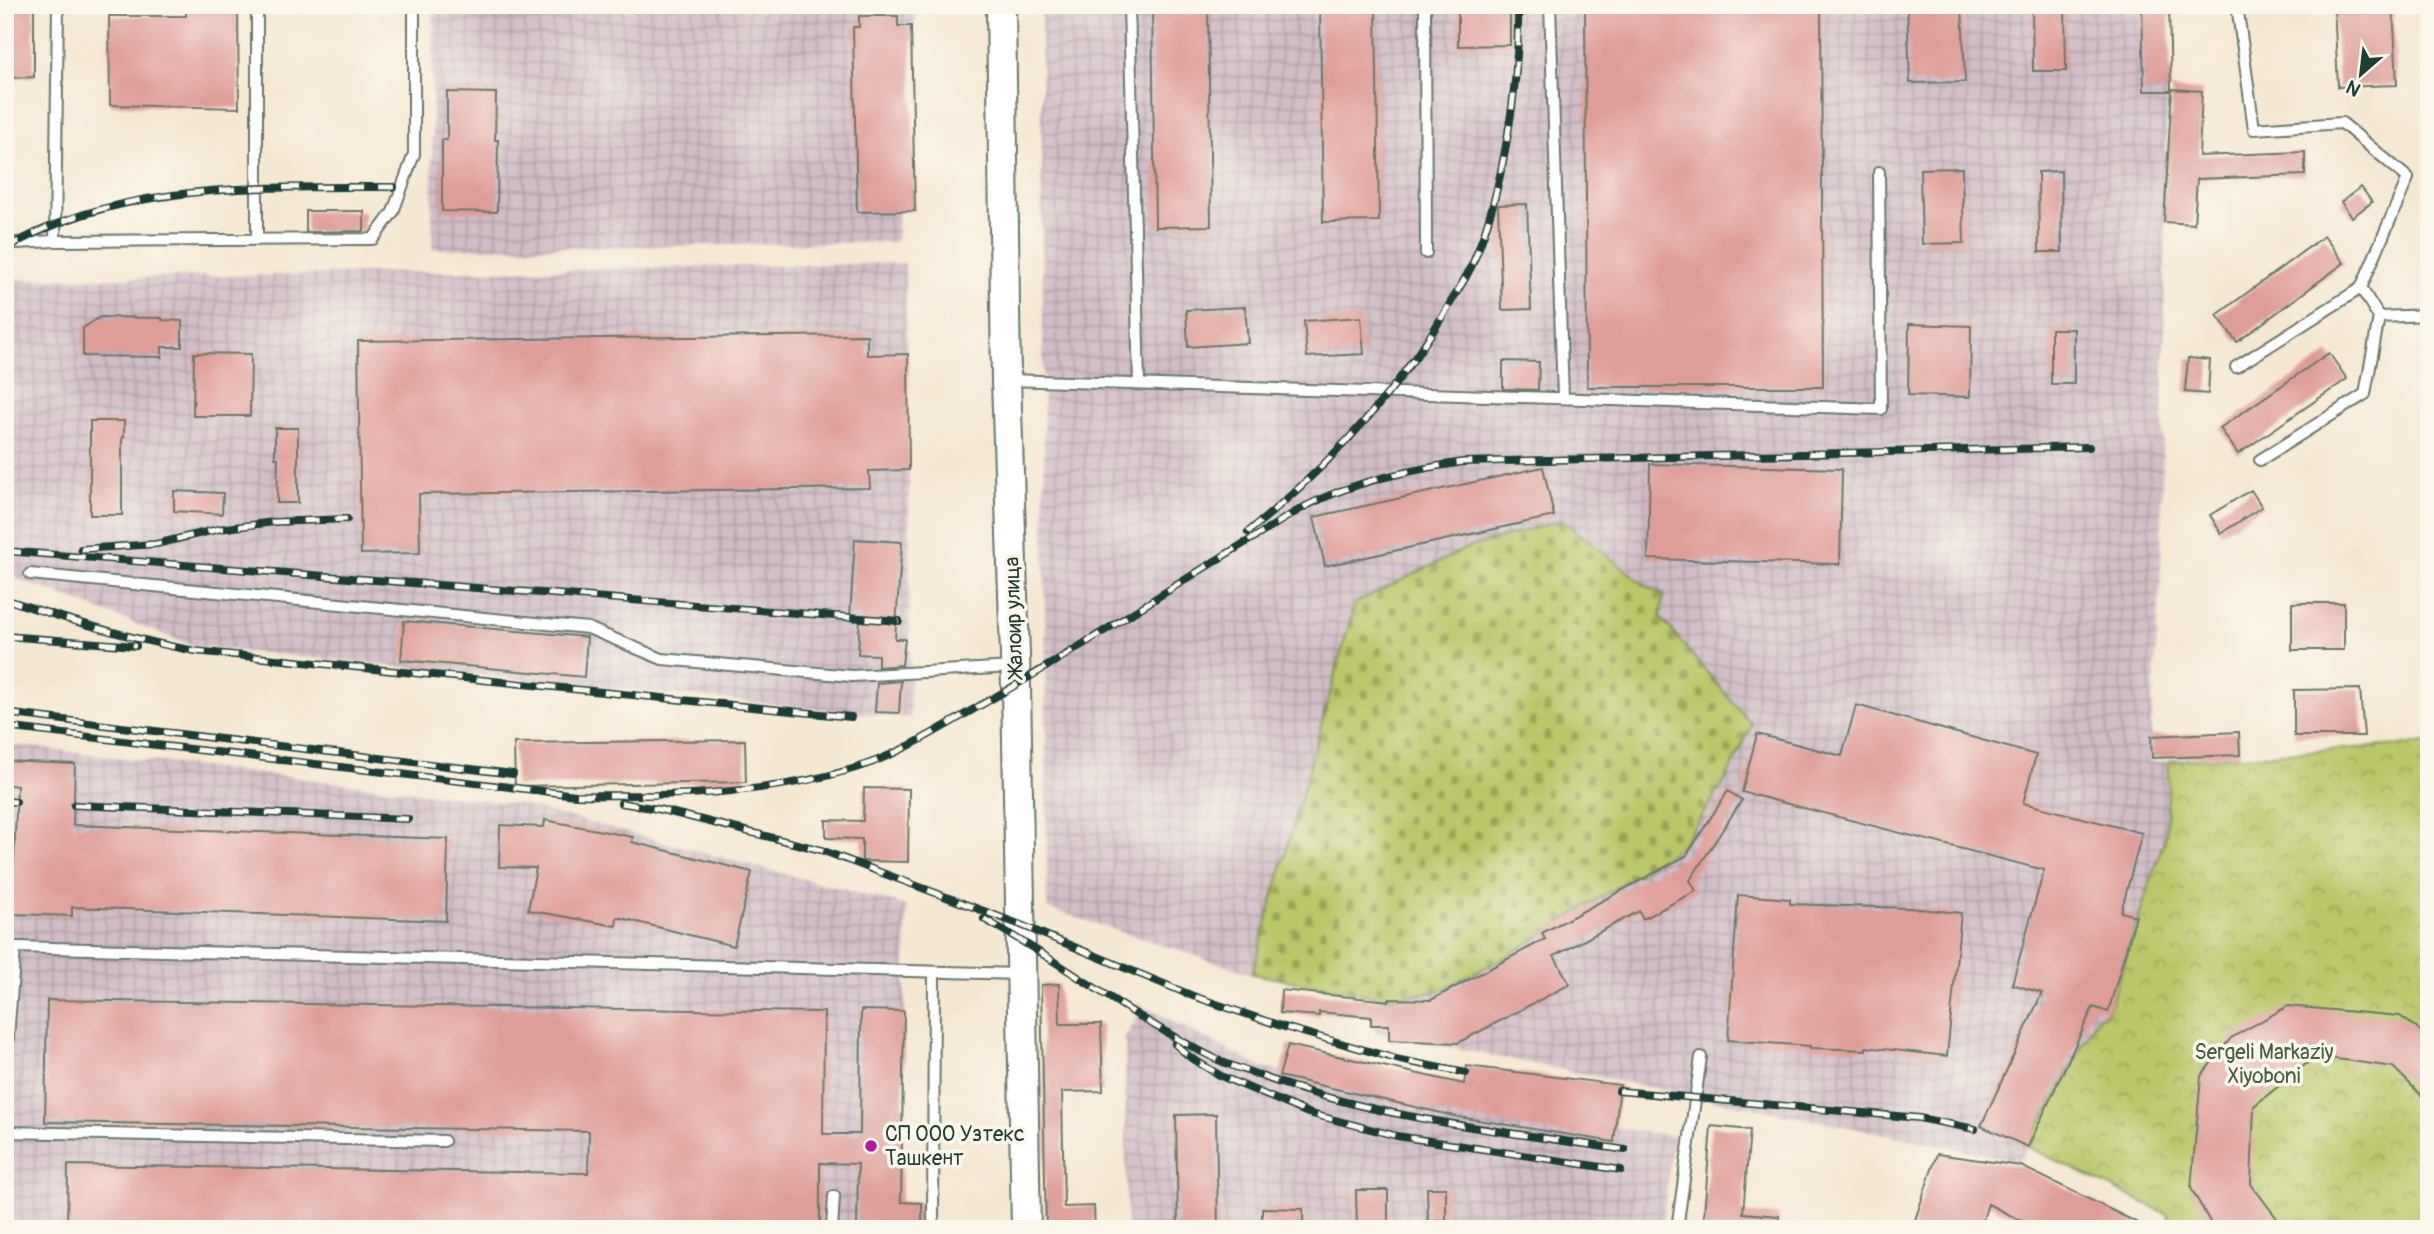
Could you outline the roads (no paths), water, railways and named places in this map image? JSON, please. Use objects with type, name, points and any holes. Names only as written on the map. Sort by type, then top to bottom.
[{"type":"street","name":"Жалоир улица","points":[[1001,5],[1006,380],[1016,667],[1026,1229]]},
{"type":"lane","points":[[55,241],[58,5]]},
{"type":"lane","points":[[257,5],[257,240]]},
{"type":"lane","points":[[5,247],[15,243],[55,241],[373,239],[393,212],[414,154],[414,5]]},
{"type":"lane","points":[[1129,5],[1139,384]]},
{"type":"lane","points":[[1425,5],[1426,253]]},
{"type":"lane","points":[[1550,5],[1563,398]]},
{"type":"lane","points":[[2236,367],[2361,288],[2408,178],[2342,123],[2254,130],[2237,5]]},
{"type":"lane","points":[[1006,380],[1881,409],[1879,172]]},
{"type":"lane","points":[[2260,460],[2365,394],[2379,317],[2361,288]]},
{"type":"lane","points":[[2379,317],[2429,315]]},
{"type":"lane","points":[[30,574],[588,628],[662,659],[852,676],[1016,667]]},
{"type":"lane","points":[[5,1076],[8,996],[15,947],[1021,974]]},
{"type":"lane","points":[[933,1229],[934,972]]},
{"type":"lane","points":[[1677,1229],[1701,1057]]},
{"type":"lane","points":[[5,1132],[444,1141]]},
{"type":"lane","points":[[832,1229],[834,1196]]},
{"type":"railway","points":[[1248,532],[1334,454],[1385,397],[1431,335],[1470,270],[1483,237],[1501,172],[1516,69],[1518,5]]},
{"type":"railway","points":[[5,249],[50,227],[96,210],[145,199],[244,189],[394,187]]},
{"type":"railway","points":[[5,727],[576,795],[748,790],[815,779],[849,770],[900,750],[1048,666],[1298,511],[1325,497],[1383,478],[1463,462],[2089,447]]},
{"type":"railway","points":[[81,549],[156,544],[219,529],[274,522],[347,519]]},
{"type":"railway","points":[[5,551],[899,621]]},
{"type":"railway","points":[[5,599],[99,628],[195,651],[851,717]]},
{"type":"railway","points":[[5,636],[136,646]]},
{"type":"railway","points":[[5,713],[513,774]]},
{"type":"railway","points":[[5,801],[16,802]]},
{"type":"railway","points":[[621,803],[658,809],[821,850],[1021,925],[1193,996],[1281,1026],[1400,1060],[1466,1073]]},
{"type":"railway","points":[[74,805],[408,819]]},
{"type":"railway","points":[[984,919],[1127,1009],[1232,1066],[1305,1091],[1395,1113],[1487,1130],[1625,1150]]},
{"type":"railway","points":[[1175,1044],[1191,1058],[1221,1076],[1308,1113],[1397,1136],[1621,1170]]},
{"type":"railway","points":[[1619,1091],[1919,1118],[1975,1129]]},
{"type":"place","name":"СП ООО Узтекс Ташкент","points":[[871,1146]]},
{"type":"park label","name":"Sergeli Markaziy Xiyoboni","points":[[2264,1064]]}]
